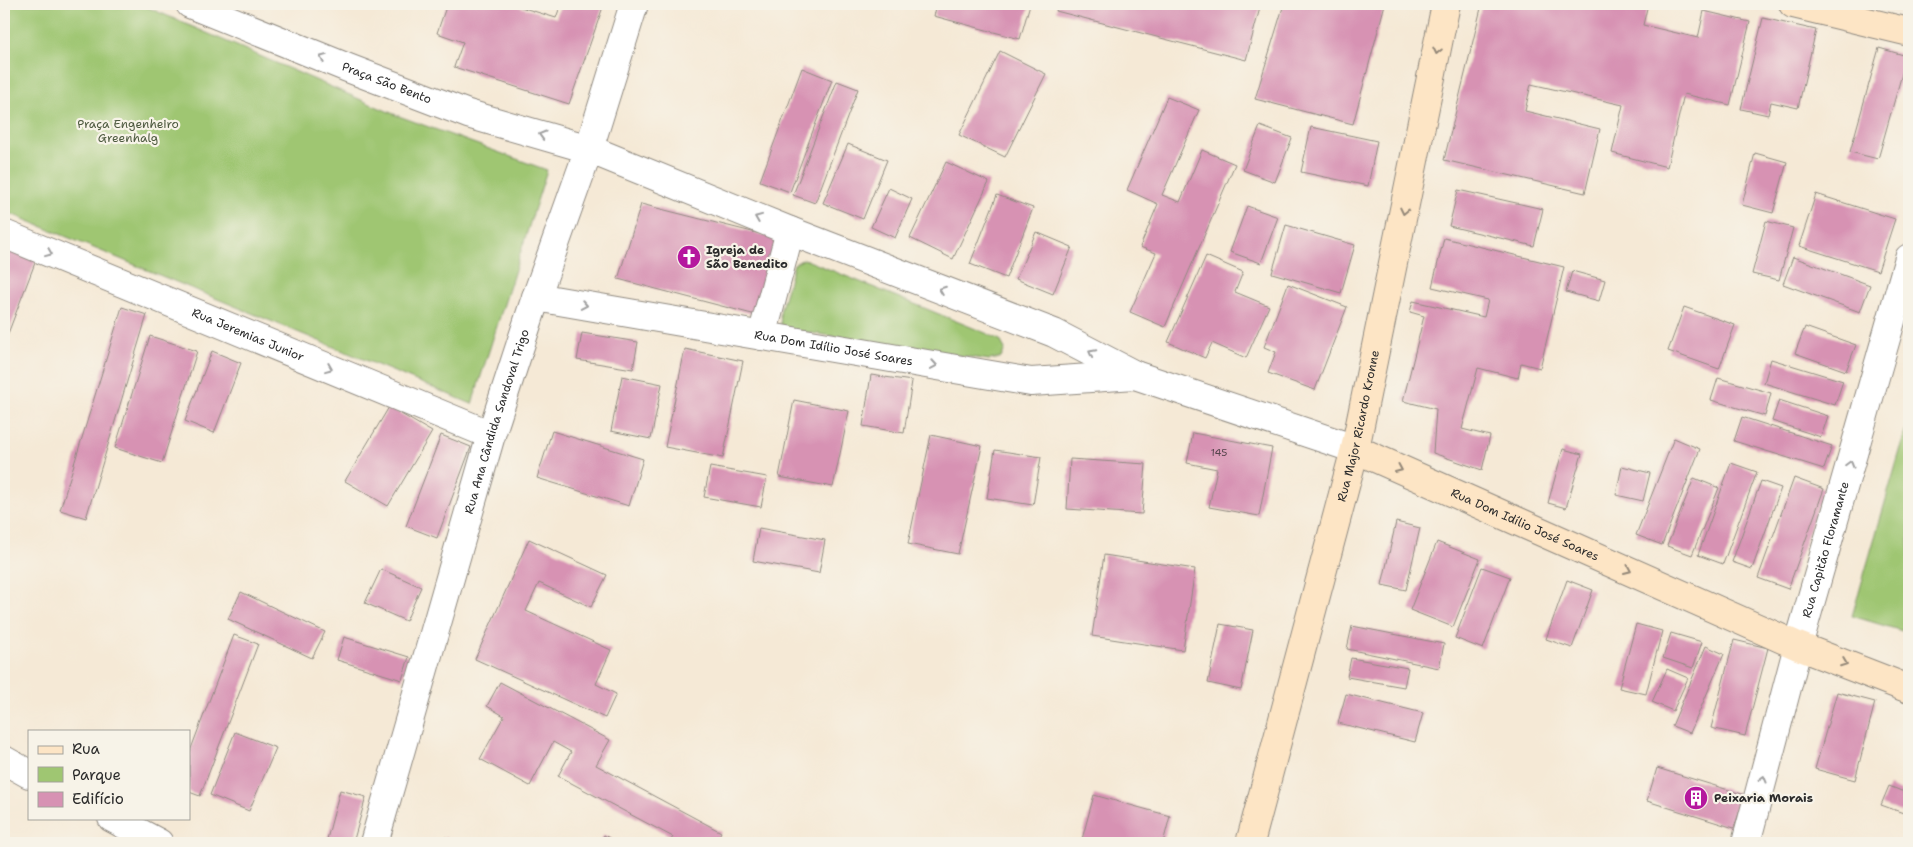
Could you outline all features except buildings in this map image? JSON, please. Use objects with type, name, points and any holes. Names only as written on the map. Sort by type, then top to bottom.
[{"type":"main road","name":"Rua Major Ricardo Kronne","points":[[1250,843],[1355,449],[1446,4]]},
{"type":"main road","points":[[1793,4],[1909,32]]},
{"type":"main road","name":"Rua Dom Idílio José Soares","points":[[1355,449],[1798,646],[1909,689]]},
{"type":"street","name":"Praça São Bento","points":[[190,4],[339,65],[468,114],[589,149]]},
{"type":"street","name":"Rua Ana Cândida Sandoval Trigo","points":[[374,843],[491,435],[536,297],[589,149],[634,4]]},
{"type":"street","name":"Rua Dom Idílio José Soares","points":[[589,149],[790,231],[1054,333],[1135,376],[1355,449]]},
{"type":"street","points":[[762,336],[790,231]]},
{"type":"street","name":"Rua Jeremias Junior","points":[[4,234],[491,435]]},
{"type":"street","name":"Rua Capitão Floramante","points":[[1746,843],[1798,646],[1909,258]]},
{"type":"street","name":"Rua Dom Idílio José Soares","points":[[536,297],[1031,382],[1135,376]]},
{"type":"street","points":[[4,760],[28,773]]},
{"type":"street","points":[[116,820],[159,843]]},
{"type":"green space","name":"Praça Engenheiro Greenhalg","points":[[4,4],[140,4],[396,115],[547,170],[472,404],[4,211]]},
{"type":"green space","points":[[804,259],[1000,340],[1005,349],[1001,358],[989,360],[792,330],[781,326],[780,312],[794,264]]},
{"type":"green space","points":[[1909,420],[1909,633],[1852,616]]},
{"type":"place","name":"Igreja de São Benedito","points":[[689,257]]},
{"type":"place","name":"Peixaria Morais","points":[[1696,798]]}]
